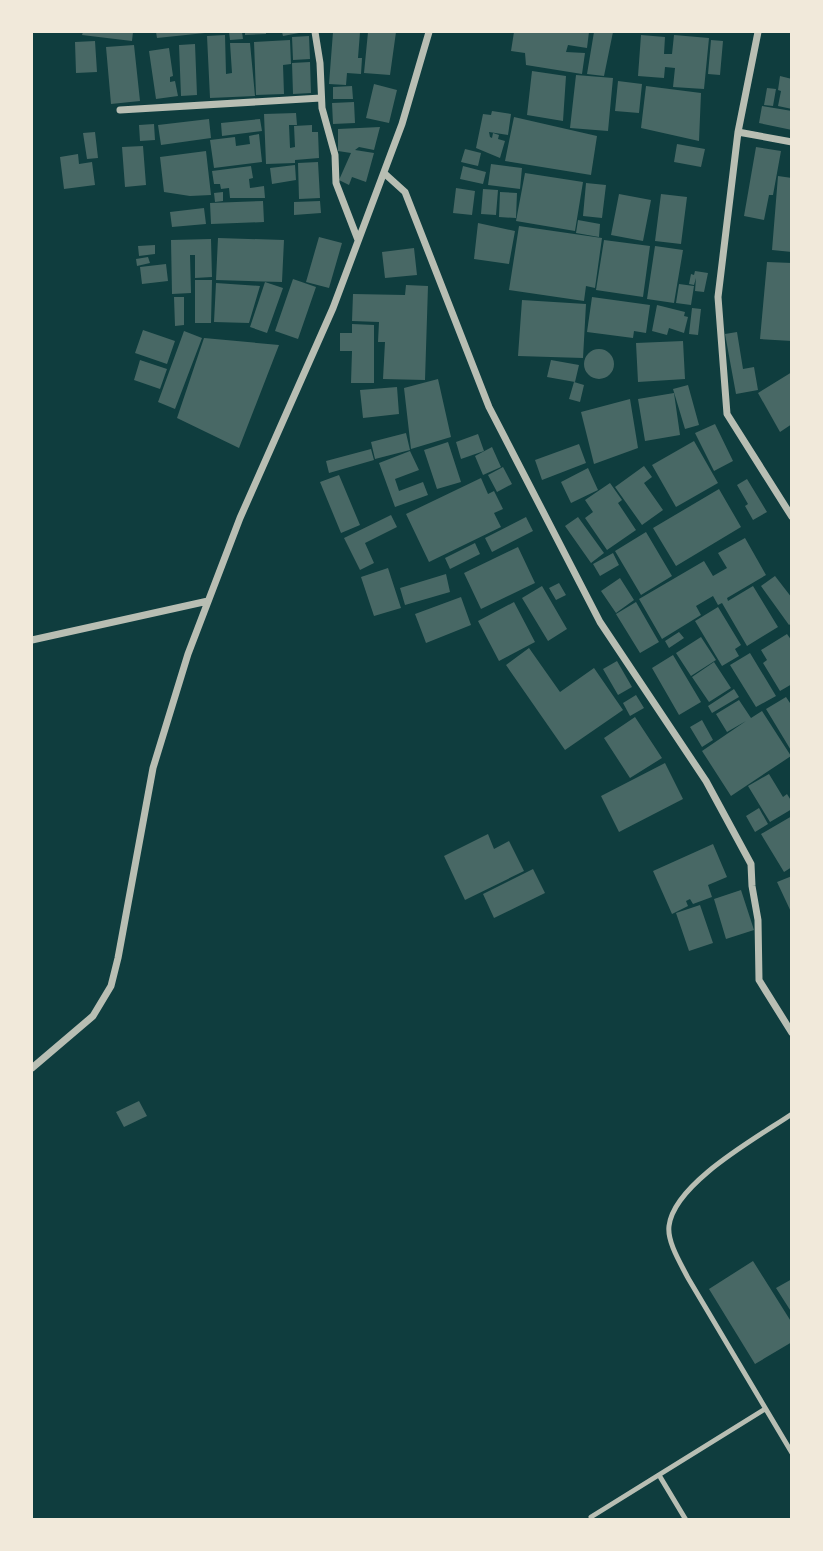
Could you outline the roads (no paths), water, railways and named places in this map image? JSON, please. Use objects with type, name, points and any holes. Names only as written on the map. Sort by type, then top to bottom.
[{"type":"street","points":[[315,32],[320,63],[322,108],[335,155],[336,183],[358,240]]},
{"type":"street","points":[[32,1068],[93,1016],[111,986],[153,768],[188,654],[240,518],[333,308],[402,124],[429,32]]},
{"type":"street","points":[[758,32],[738,132],[718,297],[727,414],[792,517]]},
{"type":"street","points":[[120,110],[321,98]]},
{"type":"street","points":[[738,132],[792,142]]},
{"type":"street","points":[[384,173],[405,192],[489,407],[600,622],[706,781],[751,864],[758,920],[759,980],[792,1033]]},
{"type":"street","points":[[32,639],[208,601]]},
{"type":"lane","points":[[792,1114],[700,1177],[680,1201],[669,1227],[674,1247],[688,1278],[792,1453]]},
{"type":"lane","points":[[591,1517],[765,1409]]},
{"type":"lane","points":[[659,1475],[686,1520]]}]
